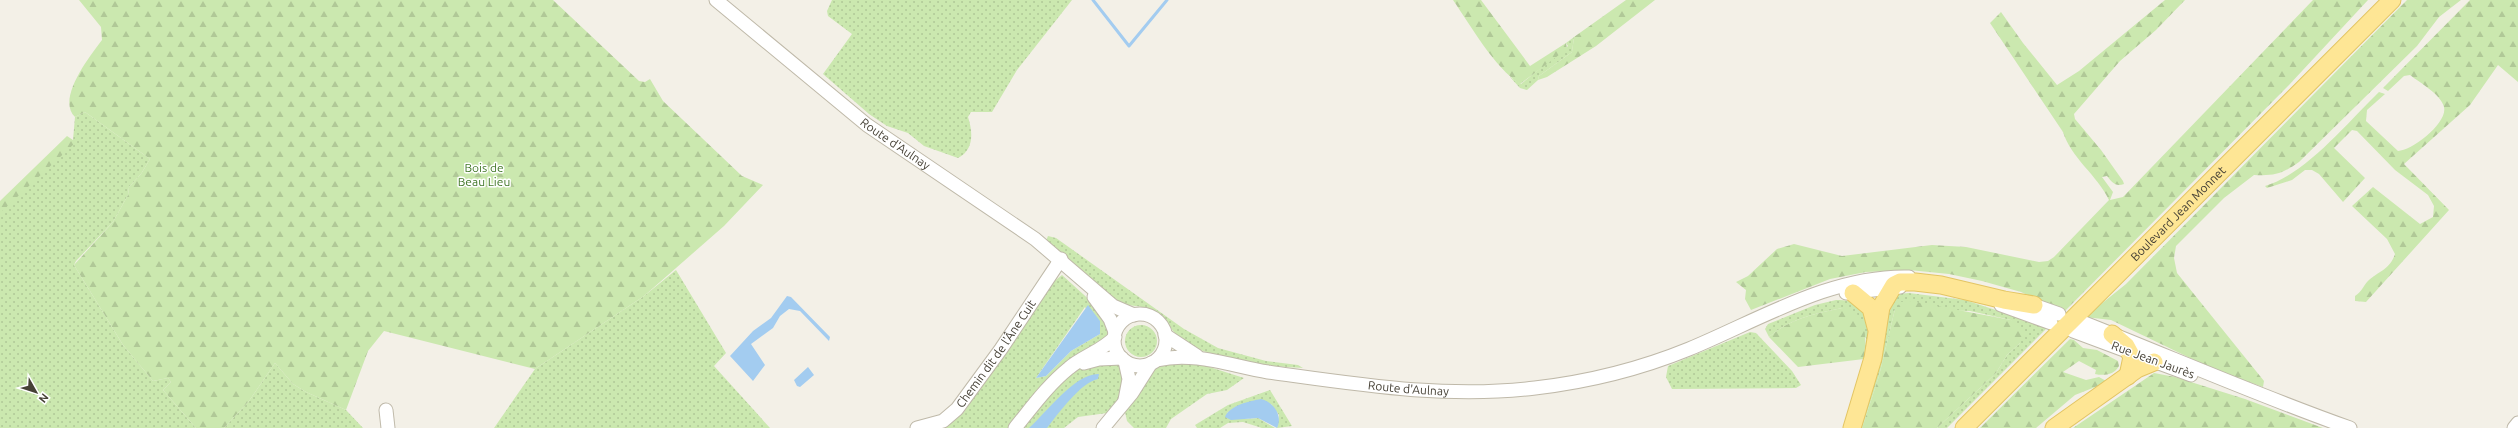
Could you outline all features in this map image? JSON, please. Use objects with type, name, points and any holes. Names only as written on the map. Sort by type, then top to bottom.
[{"type":"main road","points":[[2304,79],[2377,0]]},
{"type":"main road","name":"Boulevard Jean Monnet","points":[[1956,428],[2383,0]]},
{"type":"main road","name":"Boulevard Jean Monnet","points":[[1964,428],[2392,0]]},
{"type":"main road","points":[[1852,428],[1873,358],[1876,328],[1881,307],[1891,288],[1900,282],[1941,285],[2004,300],[2034,305]]},
{"type":"main road","points":[[1852,293],[1871,308],[1876,328]]},
{"type":"main road","points":[[2112,334],[2130,353],[2132,361],[2128,376]]},
{"type":"main road","points":[[2054,428],[2128,376],[2154,362]]},
{"type":"street","name":"Route d'Aulnay","points":[[716,0],[867,125],[1035,239],[1061,259],[1112,306],[1134,315]]},
{"type":"street","name":"Chemin dit de l'Âne Cuit","points":[[916,428],[943,421],[957,409],[1001,349],[1061,259]]},
{"type":"street","name":"Route d'Aulnay","points":[[1154,361],[1174,356],[1202,358],[1276,373],[1443,393],[1534,388],[1614,373],[1688,349],[1827,289],[1891,277],[1955,281],[2034,305],[2055,319],[1958,293],[1924,289],[1891,288]]},
{"type":"street","name":"Route d'Aulnay","points":[[1081,279],[1106,312],[1115,335]]},
{"type":"street","points":[[1810,297],[1891,288]]},
{"type":"street","points":[[1015,428],[1048,388],[1069,368],[1104,347],[1115,335],[1121,323],[1134,315],[1152,317],[1159,323],[1165,335],[1165,346],[1138,385],[1102,428]]},
{"type":"street","name":"Rue Jean Jaurès","points":[[2234,385],[2154,362],[2130,353],[2077,327],[2112,334],[2234,385],[2350,428]]},
{"type":"street","points":[[1115,335],[1116,348],[1123,360],[1129,379],[1125,400]]},
{"type":"street","name":"Route d'Aulnay","points":[[1165,335],[1202,358]]},
{"type":"street","points":[[1069,368],[1099,359],[1123,360],[1135,366],[1154,361]]},
{"type":"street","points":[[386,410],[388,428]]},
{"type":"street","points":[[2514,428],[2518,423]]},
{"type":"green space","name":"Bois de Beau Lieu","points":[[79,0],[553,0],[639,81],[645,82],[650,79],[663,101],[742,176],[763,185],[724,226],[644,296],[535,369],[384,331],[368,351],[346,410],[306,392],[293,384],[275,363],[249,401],[224,428],[196,428],[163,390],[171,382],[168,378],[153,381],[123,345],[74,265],[113,222],[128,195],[129,187],[141,174],[150,159],[85,112],[75,117],[70,109],[72,89],[77,78],[90,56],[102,40],[101,27]]},
{"type":"green space","points":[[832,0],[1072,0],[1017,70],[992,112],[971,112],[968,117],[971,129],[970,145],[963,155],[958,158],[924,146],[908,133],[887,126],[869,114],[823,74],[852,34],[828,16],[827,11]]},
{"type":"green space","points":[[1453,0],[1481,0],[1530,66],[1566,43],[1567,49],[1520,84],[1510,77],[1492,57]]},
{"type":"green space","points":[[1626,0],[1655,0],[1596,46],[1547,77],[1538,80],[1539,76],[1572,52],[1574,37]]},
{"type":"green space","points":[[2165,0],[2185,0],[2156,30],[2120,61],[2074,114],[2075,119],[2101,150],[2123,181],[2124,184],[2118,185],[2107,176],[2102,177],[2113,192],[2110,200],[2123,197],[2313,0],[2368,0],[2289,85],[2064,312],[2021,292],[1982,281],[1949,274],[1909,270],[1866,272],[1830,279],[1751,310],[1745,299],[1746,290],[1736,282],[1748,276],[1777,249],[1794,244],[1842,256],[1932,245],[1966,247],[2039,262],[2048,261],[2054,257],[2109,200],[2098,182],[2072,150],[2063,132],[1990,23],[2001,12],[2023,43],[2057,85],[2079,71]]},
{"type":"green space","points":[[2407,0],[2461,0],[2439,17],[2417,46],[2299,162],[2278,173],[2254,175],[2224,198],[2176,246],[2174,258],[2177,273],[2264,381],[2263,387],[2215,370],[2111,320],[2085,317],[2126,284]]},
{"type":"green space","points":[[2470,0],[2518,0],[2518,82],[2498,65],[2470,105],[2404,164],[2449,210],[2366,302],[2355,301],[2355,296],[2371,278],[2390,264],[2395,254],[2387,239],[2352,206],[2373,187],[2420,224],[2433,217],[2434,206],[2428,195],[2395,170],[2357,131],[2352,130],[2334,148],[2365,178],[2343,202],[2319,174],[2312,170],[2305,170],[2292,180],[2267,188],[2265,186],[2280,180],[2311,159],[2326,146],[2379,92],[2385,94],[2367,110],[2366,121],[2398,151],[2412,146],[2428,135],[2435,128],[2444,113],[2442,102],[2435,93],[2410,75],[2404,76],[2388,91],[2383,88]]},
{"type":"green space","points":[[1574,37],[1572,52],[1539,76],[1538,80],[1527,90],[1520,88],[1510,77],[1521,84],[1568,46],[1566,43]]},
{"type":"green space","points":[[85,112],[150,159],[141,174],[129,187],[128,195],[113,222],[76,261],[74,265],[123,345],[153,381],[168,378],[171,382],[163,390],[196,428],[0,428],[0,207],[73,140],[75,117]]},
{"type":"green space","points":[[67,136],[73,140],[74,144],[0,213],[0,201]]},
{"type":"green space","points":[[1048,236],[1056,238],[1184,329],[1218,348],[1266,361],[1298,365],[1303,368],[1241,362],[1210,354],[1196,348],[1179,337],[1156,313],[1147,308],[1127,305],[1119,302],[1046,241]]},
{"type":"green space","points":[[676,270],[726,353],[714,366],[770,428],[494,428],[535,369],[644,296]]},
{"type":"green space","points":[[1062,275],[1094,304],[1109,329],[1105,340],[1067,361],[1010,428],[942,428],[950,424],[964,412],[1052,283]],"holes":[[[1085,307],[1100,334],[1071,351],[1046,376],[1036,378]]]},
{"type":"green space","points":[[1909,293],[1965,300],[2048,327],[1947,428],[1937,428],[1996,373],[2007,355],[2020,343],[2011,320],[1970,311],[1895,309],[1879,376],[1862,428],[1859,428],[1886,309],[1897,294]]},
{"type":"green space","points":[[1836,300],[1848,301],[1857,305],[1863,311],[1868,328],[1866,358],[1864,359],[1866,338],[1842,308],[1794,321],[1769,337],[1765,329],[1768,324],[1815,305]]},
{"type":"green space","points":[[1910,301],[2011,320],[2019,324],[2024,332],[2020,343],[2007,355],[1996,373],[1937,428],[1862,428],[1879,376],[1895,309],[1901,302]]},
{"type":"green space","points":[[1842,308],[1851,310],[1857,314],[1861,320],[1865,335],[1864,359],[1798,367],[1769,337],[1794,321]]},
{"type":"green space","points":[[1138,325],[1144,325],[1154,332],[1157,341],[1156,347],[1150,354],[1144,357],[1138,357],[1128,350],[1125,344],[1125,338],[1132,328]]},
{"type":"green space","points":[[1750,332],[1756,333],[1792,371],[1801,385],[1796,388],[1672,389],[1666,377],[1668,366]]},
{"type":"green space","points":[[2070,339],[2074,340],[2083,348],[2097,350],[2118,361],[2119,366],[2112,373],[2098,375],[2095,374],[2096,370],[2079,361],[2063,372],[2086,380],[2099,377],[2108,382],[2075,395],[2036,428],[1980,428]]},
{"type":"green space","points":[[1171,361],[1197,363],[1244,378],[1227,390],[1207,394],[1171,419],[1166,428],[1134,428],[1127,421],[1125,412],[1154,368]]},
{"type":"green space","points":[[275,363],[293,384],[306,392],[346,410],[363,428],[224,428],[249,401]]},
{"type":"green space","points":[[1118,364],[1124,374],[1119,399],[1107,413],[1078,417],[1064,428],[1022,428],[1042,401],[1067,375],[1087,366]]},
{"type":"green space","points":[[2154,373],[2175,377],[2245,399],[2323,428],[2073,428]]},
{"type":"green space","points":[[1270,390],[1292,426],[1277,428],[1279,415],[1271,404],[1237,406],[1227,413],[1245,419],[1258,418],[1275,428],[1262,428],[1243,422],[1228,423],[1220,428],[1197,428],[1195,425],[1228,405]]},
{"type":"water","points":[[787,296],[791,297],[830,337],[829,341],[800,311],[789,309],[780,316],[773,328],[751,344],[765,365],[753,381],[730,356],[753,331],[771,318]]},
{"type":"water","points":[[1088,305],[1100,321],[1100,334],[1071,351],[1046,376],[1036,378]]},
{"type":"water","points":[[808,367],[814,375],[800,387],[797,386],[794,380]]},
{"type":"water","points":[[1099,374],[1098,379],[1091,381],[1084,386],[1070,399],[1047,428],[1029,428],[1061,395],[1080,380],[1090,375]]},
{"type":"water","points":[[1261,399],[1270,403],[1276,410],[1279,419],[1277,428],[1258,418],[1231,420],[1225,417],[1231,409],[1246,402]]},
{"type":"waterway","points":[[1093,0],[1129,46],[1167,0]]}]
